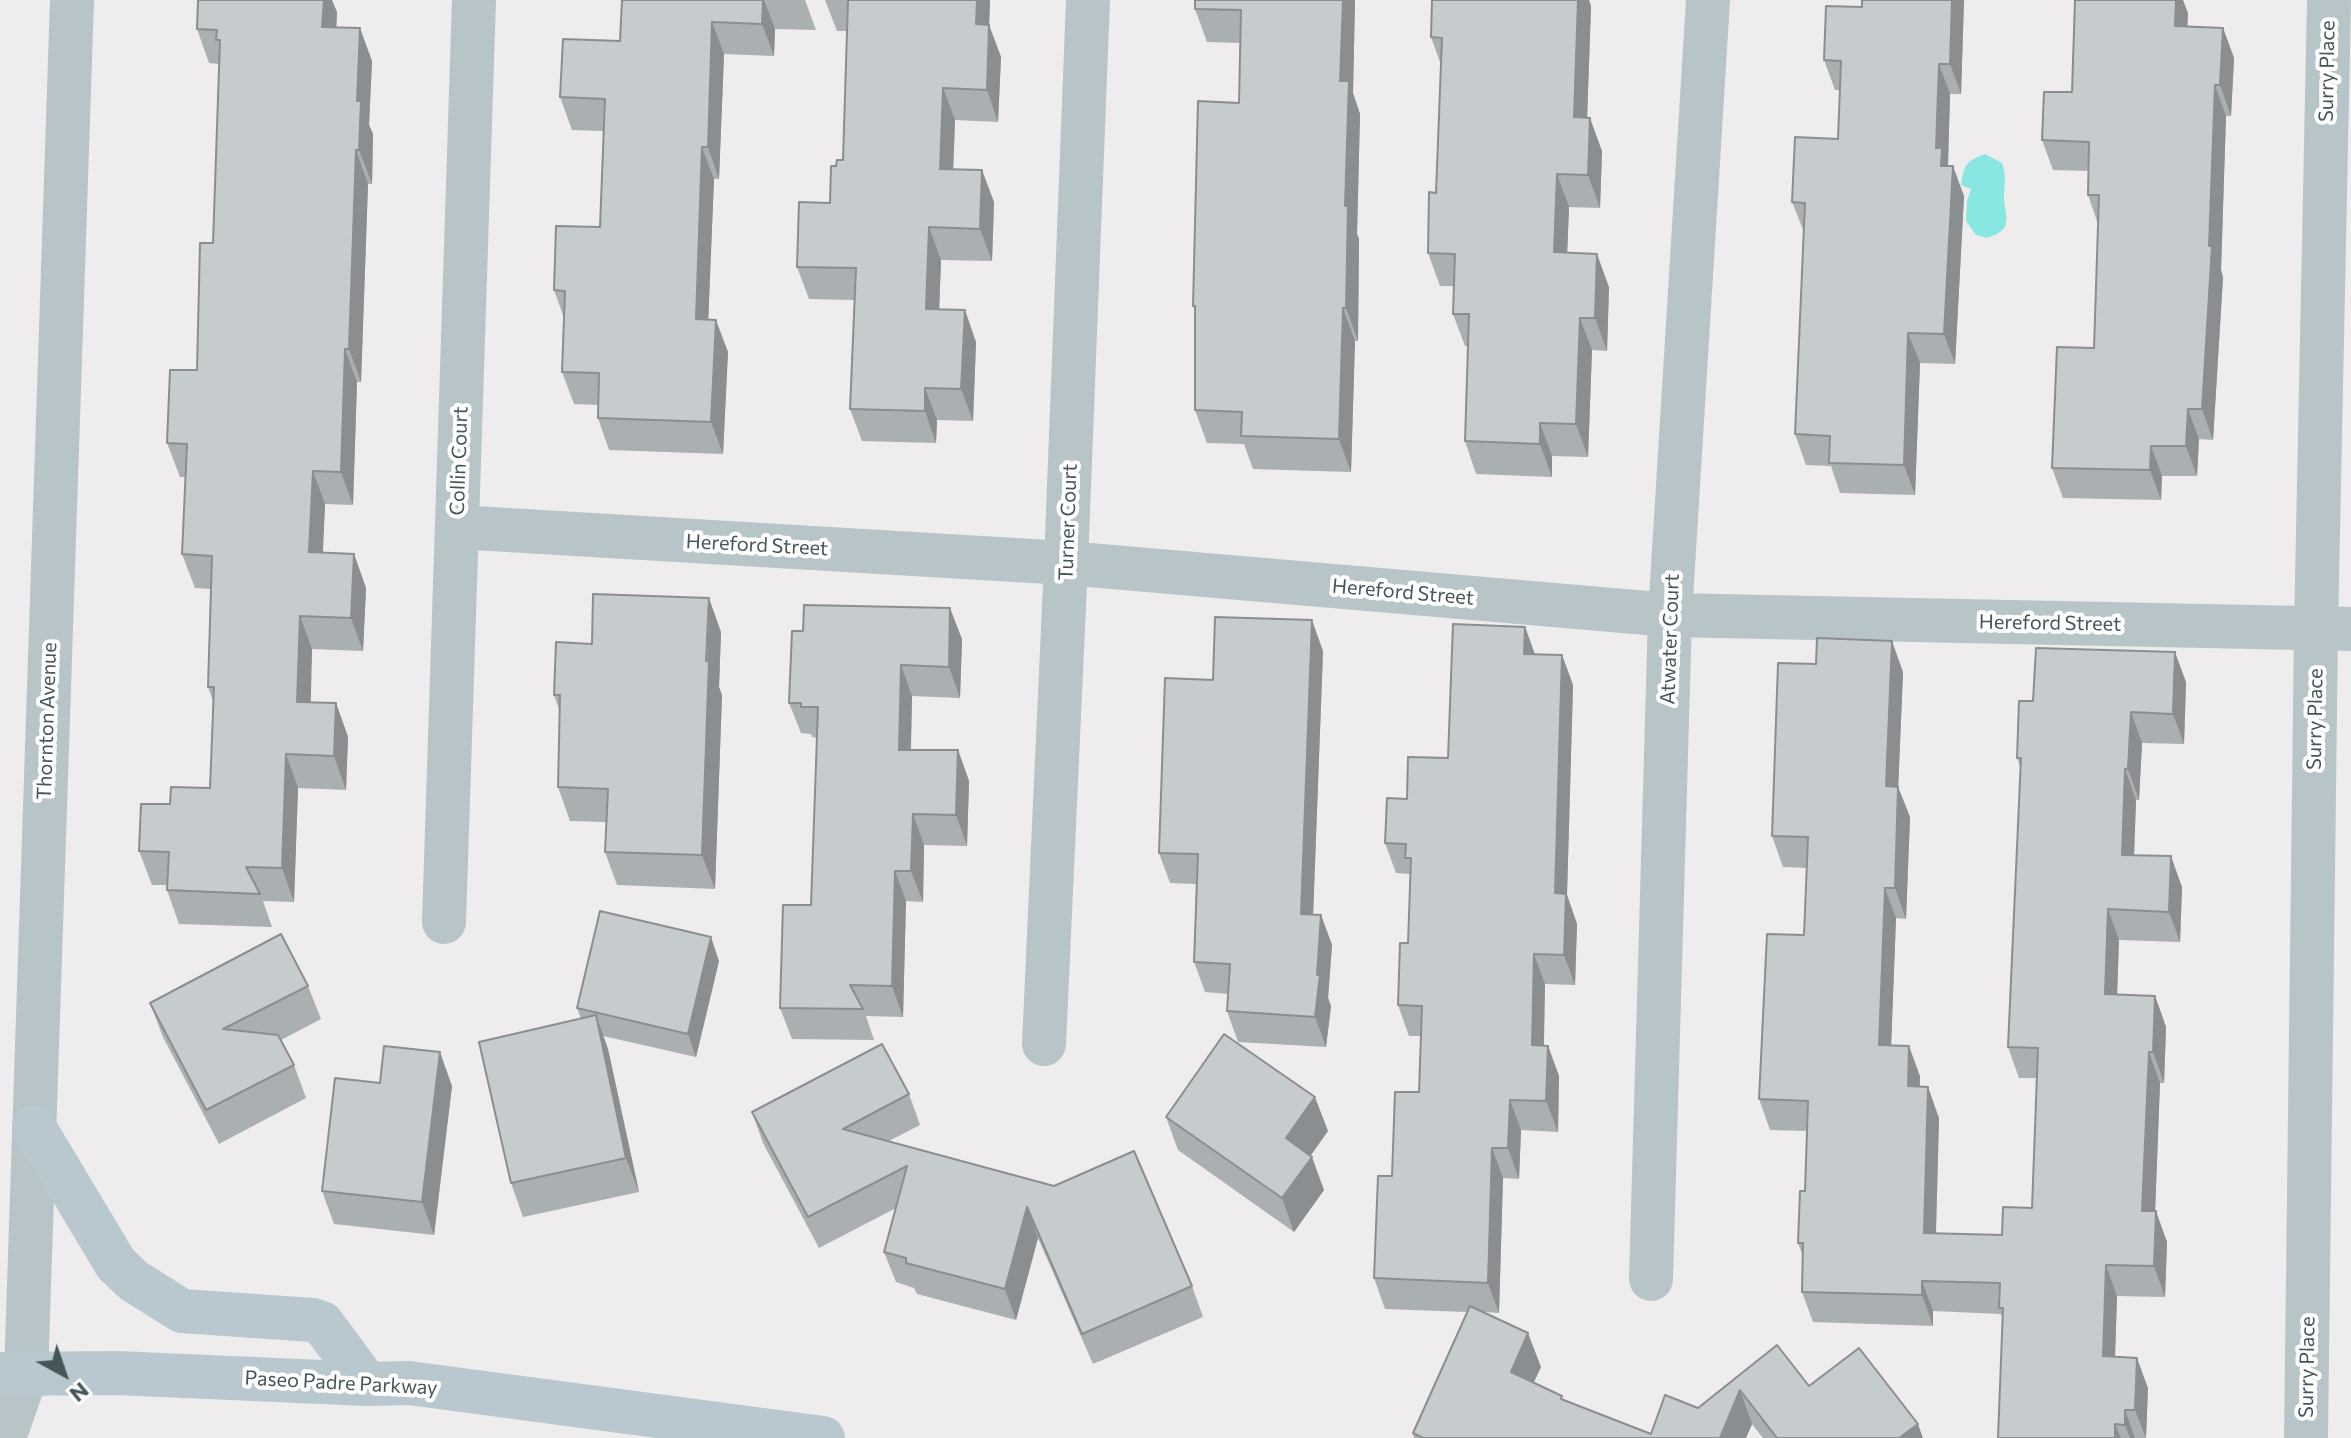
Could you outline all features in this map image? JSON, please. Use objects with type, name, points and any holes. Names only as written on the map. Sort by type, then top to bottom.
[{"type":"main road","points":[[34,1127],[116,1264],[134,1281],[182,1311],[322,1323],[367,1384]]},
{"type":"main road","name":"Paseo Padre Parkway","points":[[13,1374],[117,1373],[367,1384],[409,1383],[823,1438]]},
{"type":"street","name":"Thornton Avenue","points":[[4,1438],[13,1374],[34,1127],[72,0]]},
{"type":"street","name":"Collin Court","points":[[444,922],[474,0]]},
{"type":"street","name":"Turner Court","points":[[1044,1044],[1088,0]]},
{"type":"street","name":"Atwater Court","points":[[1651,1279],[1670,615],[1708,0]]},
{"type":"street","name":"Surry Place","points":[[2306,1438],[2334,629],[2329,0]]},
{"type":"street","name":"Hereford Street","points":[[457,527],[1066,563],[1670,615],[2334,629]]},
{"type":"water","points":[[1985,154],[2002,163],[2006,216],[2005,227],[1986,238],[1976,235],[1966,221],[1971,189],[1961,185],[1967,165]]},
{"type":"building","points":[[198,0],[324,0],[322,27],[360,28],[357,101],[361,101],[359,150],[356,150],[341,472],[313,471],[309,552],[354,554],[351,618],[300,616],[297,702],[336,703],[334,756],[286,754],[282,868],[246,867],[260,894],[167,890],[169,852],[139,851],[141,804],[170,804],[171,787],[210,788],[214,687],[208,687],[212,556],[182,554],[187,444],[167,443],[170,370],[197,370],[200,243],[213,243],[220,40],[216,40],[217,30],[197,29]]},
{"type":"building","points":[[622,0],[763,0],[762,24],[712,22],[708,147],[702,147],[696,319],[716,320],[711,422],[598,418],[599,373],[562,372],[565,291],[554,290],[556,226],[600,227],[605,99],[560,97],[563,39],[620,41]]},
{"type":"building","points":[[848,0],[977,0],[976,24],[989,25],[987,90],[943,88],[940,169],[982,170],[980,229],[929,227],[926,309],[965,310],[961,389],[925,388],[925,411],[850,409],[856,268],[797,267],[799,202],[830,203],[831,166],[836,166],[837,160],[843,160]]},
{"type":"building","points":[[1195,0],[1343,0],[1340,81],[1349,81],[1345,206],[1348,206],[1339,439],[1241,436],[1242,412],[1195,410],[1193,306],[1198,101],[1239,103],[1241,10],[1195,9]]},
{"type":"building","points":[[1432,0],[1578,0],[1574,117],[1590,118],[1588,175],[1557,174],[1554,252],[1597,254],[1595,318],[1580,318],[1576,424],[1540,423],[1540,444],[1465,441],[1469,314],[1453,314],[1455,254],[1428,253],[1429,192],[1436,193],[1442,38],[1431,37]]},
{"type":"building","points":[[1862,0],[1952,0],[1950,64],[1939,64],[1936,148],[1942,148],[1941,166],[1953,166],[1944,334],[1908,333],[1904,465],[1829,463],[1830,436],[1795,434],[1805,203],[1792,202],[1795,137],[1838,139],[1841,61],[1824,60],[1826,6],[1862,7]]},
{"type":"building","points":[[2075,0],[2176,0],[2175,26],[2223,28],[2220,85],[2215,85],[2209,246],[2212,246],[2202,409],[2188,409],[2186,446],[2151,446],[2150,470],[2052,468],[2057,347],[2094,348],[2099,195],[2088,195],[2089,142],[2042,140],[2044,92],[2072,92]]},
{"type":"building","points":[[593,594],[709,598],[702,855],[605,852],[608,789],[558,787],[560,695],[554,695],[556,642],[592,644]]},
{"type":"building","points":[[804,605],[950,608],[949,667],[901,665],[899,750],[958,750],[956,815],[913,814],[911,871],[895,871],[892,986],[850,985],[863,1009],[780,1008],[783,905],[811,905],[818,707],[789,703],[792,631],[803,631]]},
{"type":"building","points":[[1215,617],[1312,620],[1301,914],[1321,915],[1317,975],[1320,975],[1315,1017],[1227,1011],[1230,964],[1194,962],[1198,854],[1159,853],[1165,678],[1213,680]]},
{"type":"building","points":[[1453,624],[1525,627],[1524,654],[1562,655],[1555,893],[1566,894],[1564,955],[1534,954],[1532,1045],[1548,1046],[1546,1101],[1510,1100],[1508,1148],[1492,1148],[1488,1283],[1374,1278],[1378,1176],[1392,1176],[1395,1092],[1419,1092],[1422,1006],[1398,1005],[1400,943],[1408,943],[1411,858],[1405,858],[1406,844],[1385,843],[1387,798],[1407,799],[1408,757],[1448,758]]},
{"type":"building","points":[[1817,638],[1892,641],[1886,786],[1898,787],[1895,888],[1885,888],[1879,1045],[1909,1046],[1908,1086],[1928,1087],[1924,1233],[2002,1235],[2003,1207],[2032,1208],[2038,1048],[2008,1047],[2021,758],[2017,758],[2019,701],[2033,701],[2036,648],[2175,652],[2173,714],[2131,712],[2128,769],[2125,769],[2122,855],[2171,856],[2169,912],[2108,909],[2105,994],[2155,996],[2153,1052],[2149,1052],[2142,1211],[2156,1211],[2154,1266],[2106,1265],[2103,1356],[2137,1358],[2135,1410],[2125,1410],[2125,1425],[2115,1424],[2115,1438],[1998,1438],[2003,1308],[1999,1308],[2000,1283],[1922,1281],[1922,1295],[1802,1292],[1803,1243],[1798,1243],[1800,1191],[1805,1191],[1808,1101],[1759,1099],[1767,934],[1804,935],[1808,837],[1772,836],[1778,663],[1816,664]]},
{"type":"building","points":[[600,911],[711,937],[688,1034],[577,1008]]},
{"type":"building","points":[[281,934],[308,986],[223,1029],[278,1035],[294,1065],[206,1110],[150,1003]]},
{"type":"building","points":[[596,1015],[626,1158],[511,1183],[479,1042]]},
{"type":"building","points":[[1224,1034],[1315,1097],[1286,1138],[1312,1157],[1282,1198],[1166,1117]]},
{"type":"building","points":[[882,1044],[909,1094],[843,1129],[1054,1186],[1134,1151],[1192,1286],[1082,1334],[1027,1207],[1005,1289],[906,1263],[906,1258],[884,1252],[907,1166],[808,1217],[752,1112]]},
{"type":"building","points":[[384,1046],[440,1052],[422,1202],[322,1191],[335,1078],[380,1083]]},
{"type":"building","points":[[1470,1306],[1528,1333],[1511,1372],[1562,1396],[1561,1399],[1651,1434],[1665,1395],[1698,1408],[1777,1345],[1809,1386],[1859,1348],[1918,1424],[1899,1438],[1777,1438],[1740,1390],[1720,1438],[1423,1438],[1413,1433]]}]
